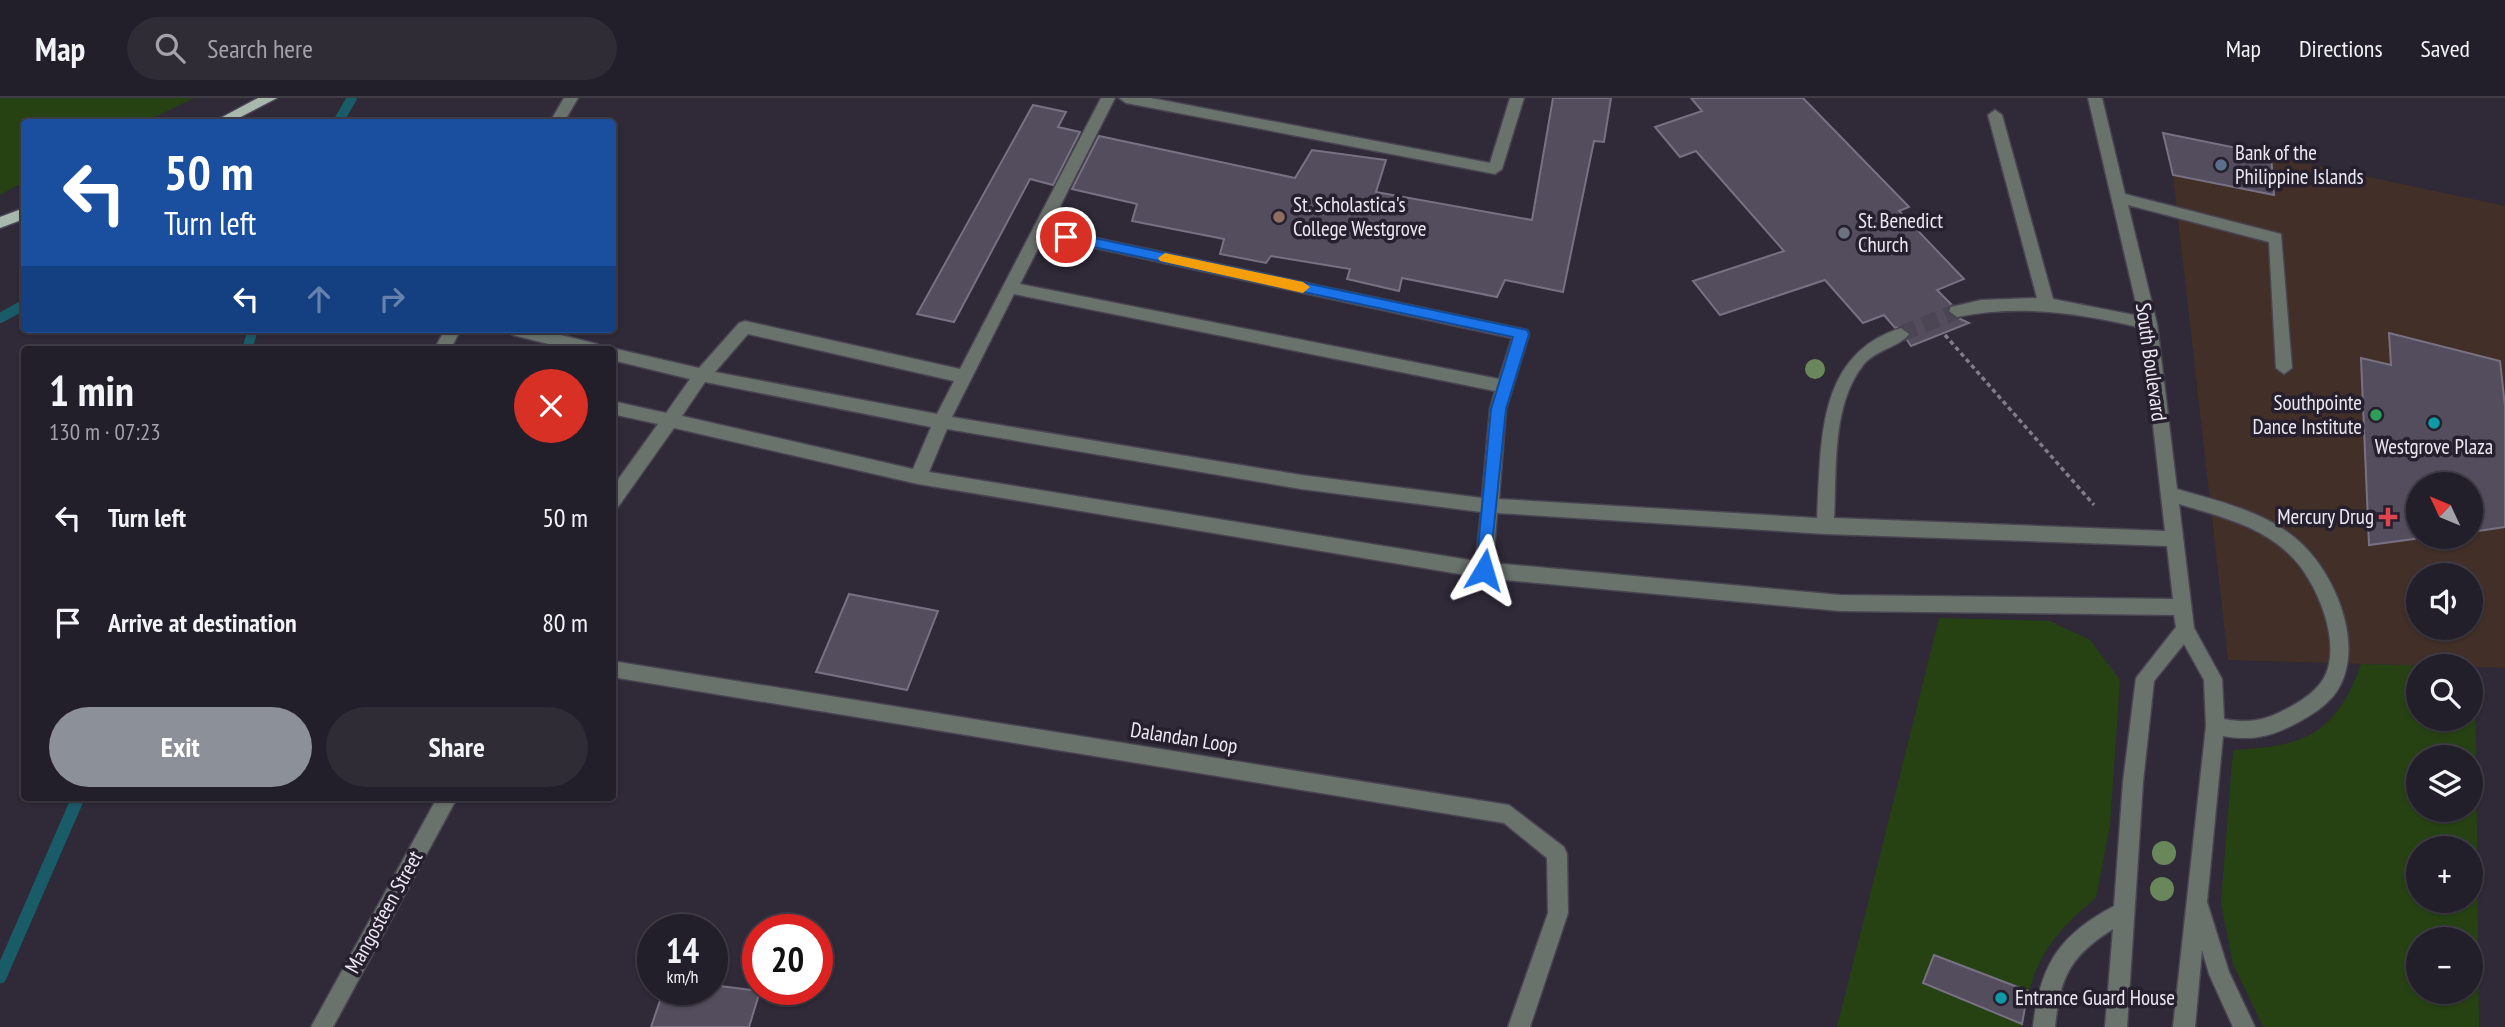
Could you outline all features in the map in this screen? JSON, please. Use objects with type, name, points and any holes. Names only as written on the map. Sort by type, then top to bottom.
[{"type":"main road","points":[[226,119],[271,98]]},
{"type":"main road","points":[[0,223],[21,214]]},
{"type":"street","points":[[559,119],[570,98]]},
{"type":"street","points":[[918,477],[942,422],[1108,98]]},
{"type":"street","points":[[1126,98],[1495,169],[1517,98]]},
{"type":"street","name":"South Boulevard","points":[[2095,98],[2149,324],[2185,629],[2213,679],[2215,726],[2184,1027]]},
{"type":"street","points":[[1995,116],[2047,305]]},
{"type":"street","points":[[2118,197],[2276,238],[2284,368]]},
{"type":"street","points":[[1039,231],[1521,334],[1498,409],[1492,506],[1484,570]]},
{"type":"street","points":[[1012,288],[1505,387]]},
{"type":"street","points":[[1957,312],[1987,303],[2047,305],[2089,309],[2149,324]]},
{"type":"street","points":[[616,496],[701,376],[745,327],[966,377]]},
{"type":"street","points":[[529,333],[581,346]]},
{"type":"street","points":[[1825,527],[1835,406],[1856,362],[1879,343],[1901,334]]},
{"type":"street","points":[[616,355],[701,376],[942,422],[1317,485],[1492,506],[1825,527],[2174,539]]},
{"type":"street","points":[[616,408],[918,477],[1484,570],[1840,603],[2182,607]]},
{"type":"street","points":[[2169,494],[2260,522],[2296,548],[2325,587],[2336,623],[2341,663],[2330,689],[2311,706],[2279,723],[2252,731],[2215,726]]},
{"type":"street","points":[[2116,1027],[2133,782],[2145,678],[2185,629]]},
{"type":"street","name":"Dalandan Loop","points":[[616,670],[1509,814],[1557,854],[1559,913],[1519,1027]]},
{"type":"street","name":"Mangosteen Street","points":[[322,1027],[445,801]]},
{"type":"street","name":"South Boulevard","points":[[2198,898],[2219,974],[2244,1027]]},
{"type":"street","points":[[2044,1027],[2049,985],[2064,953],[2093,927],[2125,911]]},
{"type":"path","points":[[1943,333],[2122,537]]},
{"type":"shaded area","name":"Westgrove Plaza","points":[[2163,133],[2505,206],[2505,668],[2483,667],[2483,654],[2406,654],[2406,665],[2228,660],[2173,175]]},
{"type":"green space","points":[[0,98],[194,98],[151,119],[21,119],[21,184],[0,195]]},
{"type":"green space","points":[[1939,618],[2050,621],[2090,640],[2120,680],[2110,825],[2096,898],[2065,926],[2044,954],[2031,986],[2022,1027],[1837,1027]]},
{"type":"green space","points":[[2361,664],[2406,665],[2406,731],[2476,731],[2476,745],[2406,745],[2406,822],[2477,822],[2477,836],[2406,836],[2406,913],[2478,913],[2478,927],[2406,927],[2406,1004],[2479,1004],[2479,1027],[2263,1027],[2233,964],[2221,903],[2233,750],[2299,740],[2315,732],[2341,707]]},
{"type":"building","points":[[1553,98],[1611,98],[1604,142],[1594,141],[1563,292],[1505,280],[1497,297],[1402,278],[1399,291],[1347,279],[1350,269],[1271,256],[1266,263],[1220,254],[1224,239],[1132,221],[1137,204],[1072,189],[1099,136],[1295,178],[1312,150],[1386,160],[1376,192],[1532,220]]},
{"type":"building","name":"St. Benedict Church","points":[[1691,98],[1803,98],[1909,207],[1899,211],[1964,279],[1937,290],[1951,304],[1947,313],[1969,323],[1911,346],[1907,340],[1911,332],[1903,326],[1895,328],[1884,315],[1863,323],[1825,280],[1720,315],[1693,281],[1784,251],[1696,151],[1680,157],[1655,127],[1702,111]]},
{"type":"building","points":[[1033,105],[1066,112],[1058,127],[1080,132],[1053,185],[1030,179],[954,322],[917,314]]},
{"type":"building","name":"Bank of the Philippine Islands","points":[[2163,133],[2271,155],[2274,195],[2173,175]]},
{"type":"building","name":"Westgrove Plaza","points":[[2389,333],[2500,361],[2505,406],[2505,527],[2483,530],[2483,472],[2406,472],[2406,540],[2369,545],[2361,358],[2391,365]]},
{"type":"building","points":[[849,594],[938,611],[907,690],[816,672]]},
{"type":"building","points":[[1934,955],[2028,991],[2022,1024],[1923,983]]},
{"type":"building","points":[[728,987],[742,989],[742,1005],[756,1005],[749,1027],[651,1027],[659,1005],[728,1005]]},
{"type":"waterway","points":[[340,119],[352,98]]},
{"type":"waterway","points":[[0,318],[21,307]]},
{"type":"waterway","points":[[248,346],[252,333]]},
{"type":"waterway","points":[[0,977],[77,801]]},
{"type":"tunnel","points":[[1901,334],[1957,311]]},
{"type":"slow traffic","points":[[1165,258],[1303,287]]},
{"type":"place","name":"Bank of the Philippine Islands","points":[[2221,165]]},
{"type":"place","name":"St. Scholastica's College Westgrove","points":[[1279,217]]},
{"type":"place","name":"St. Benedict Church","points":[[1844,233]]},
{"type":"place","name":"Southpointe Dance Institute","points":[[2376,415]]},
{"type":"place","name":"Westgrove Plaza","points":[[2434,423]]},
{"type":"place","name":"Mercury Drug","points":[[2388,517]]},
{"type":"place","name":"Entrance Guard House","points":[[2001,998]]},
{"type":"route","points":[[1066,237],[1521,334],[1498,409],[1492,468],[1492,506],[1484,570]]}]
